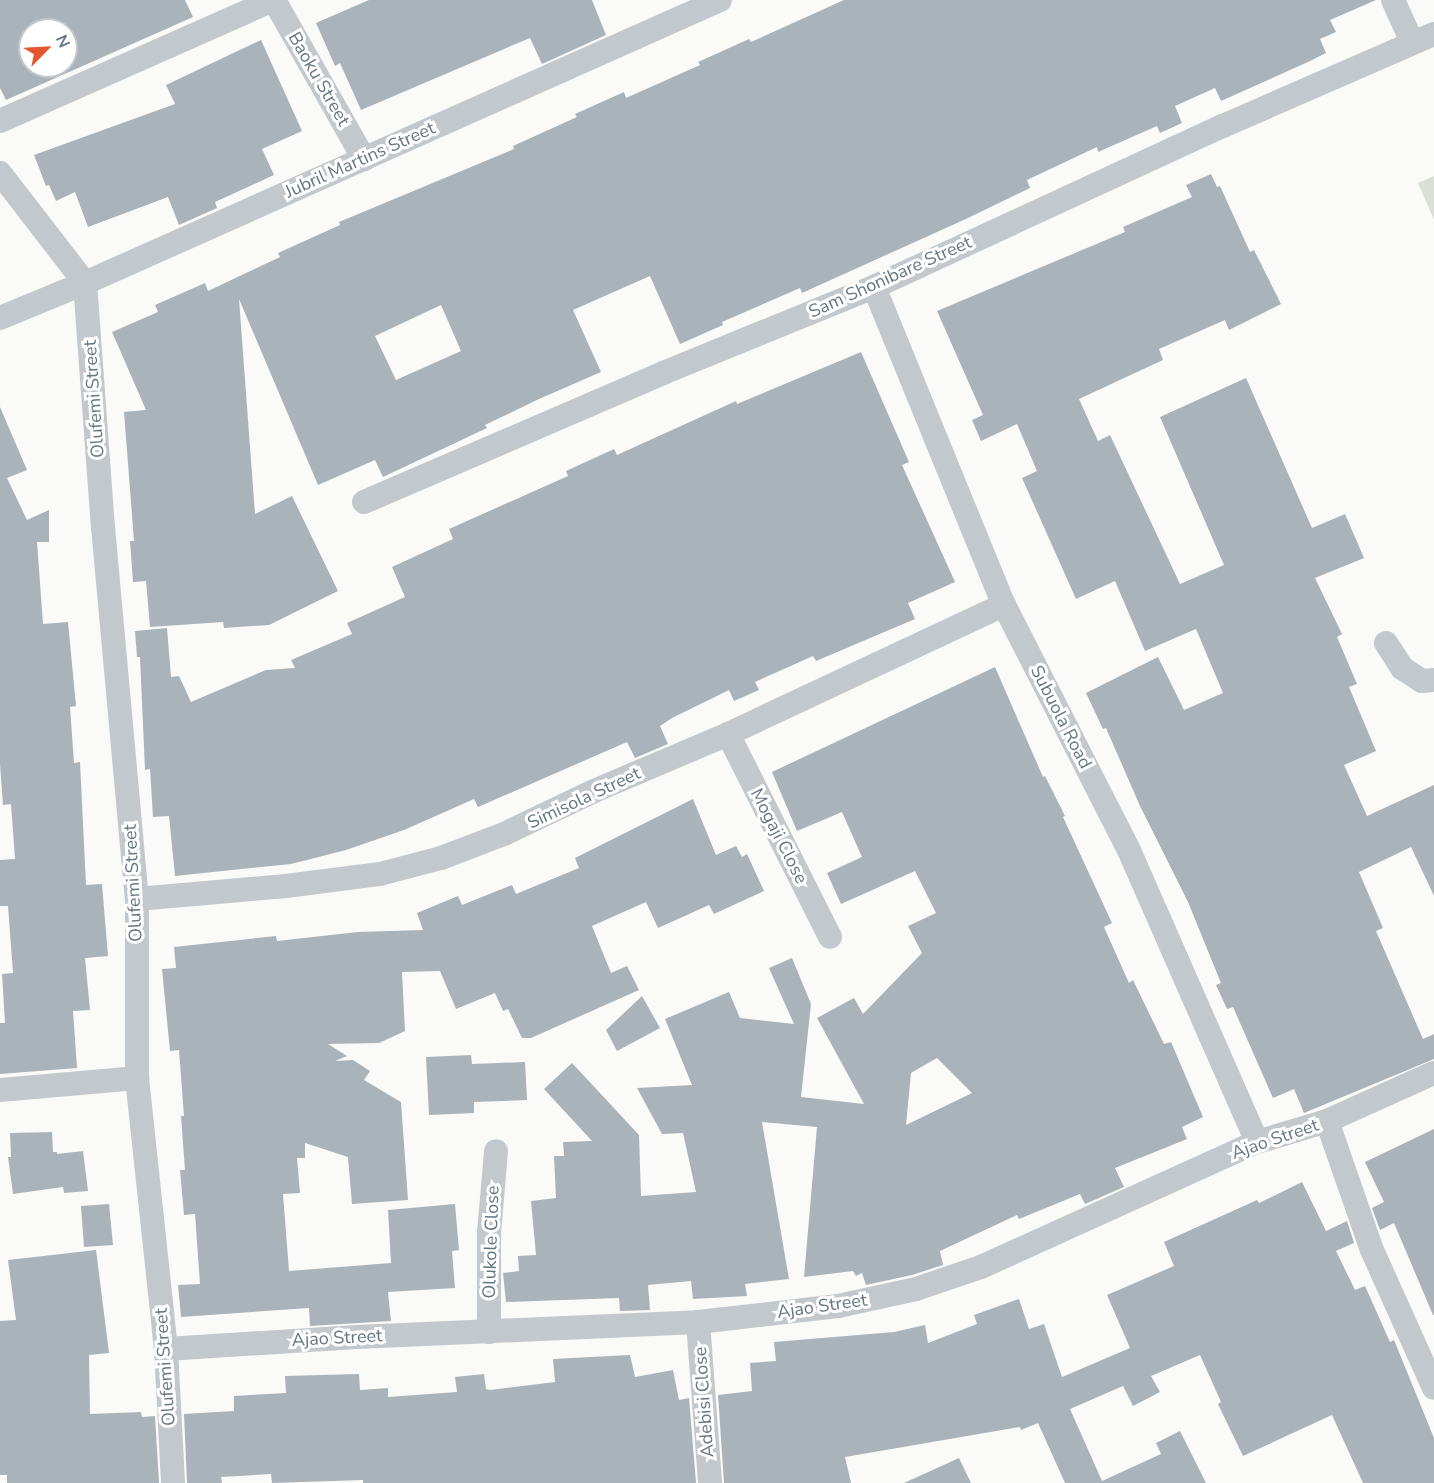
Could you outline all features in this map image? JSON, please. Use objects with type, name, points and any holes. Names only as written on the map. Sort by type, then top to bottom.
[{"type":"street","points":[[0,122],[274,0]]},
{"type":"street","name":"Baoku Street","points":[[274,0],[364,159]]},
{"type":"street","name":"Jubril Martins Street","points":[[0,318],[86,283],[720,0]]},
{"type":"street","points":[[1393,0],[1412,42]]},
{"type":"street","name":"Sam Shonibare Street","points":[[364,502],[663,373],[874,287],[1223,126],[1434,34]]},
{"type":"street","points":[[0,173],[86,283]]},
{"type":"street","name":"Olufemi Street","points":[[86,283],[103,527],[137,899],[137,1078],[166,1348],[173,1483]]},
{"type":"street","name":"Subuola Road","points":[[874,287],[1004,605],[1128,848],[1257,1142]]},
{"type":"street","name":"Simisola Street","points":[[137,899],[285,886],[380,874],[441,858],[504,834],[594,791],[728,734],[1004,605]]},
{"type":"street","points":[[1386,643],[1402,668],[1422,681],[1434,680]]},
{"type":"street","name":"Mogaji Close","points":[[728,734],[830,937]]},
{"type":"street","name":"Ajao Street","points":[[166,1348],[698,1322],[838,1306],[916,1289],[981,1267],[1257,1142],[1327,1120],[1434,1073]]},
{"type":"street","points":[[0,1089],[137,1078]]},
{"type":"street","points":[[1327,1120],[1372,1250],[1434,1388]]},
{"type":"street","name":"Olukole Close","points":[[489,1332],[489,1233],[496,1151]]},
{"type":"street","name":"Adebisi Close","points":[[698,1322],[710,1483]]},
{"type":"shaded area","points":[[1434,176],[1434,220],[1418,183]]},
{"type":"building","points":[[0,0],[185,0],[193,17],[78,68],[78,18],[18,18],[18,78],[56,78],[6,100],[0,88]]},
{"type":"building","points":[[369,0],[592,0],[606,35],[542,64],[530,38],[361,110],[340,63],[335,66],[316,23]]},
{"type":"building","points":[[844,0],[1376,0],[1330,20],[1336,32],[1320,39],[1326,53],[1308,62],[1221,101],[1215,88],[1175,106],[1182,123],[1160,133],[1157,126],[1098,152],[1097,147],[1027,180],[1030,188],[968,218],[802,293],[800,288],[722,322],[723,325],[680,344],[650,276],[573,310],[601,372],[485,425],[487,428],[383,477],[375,460],[318,485],[239,299],[255,514],[292,496],[338,591],[269,625],[224,628],[223,622],[150,627],[146,581],[133,582],[130,541],[134,541],[124,412],[146,410],[112,332],[158,312],[155,305],[205,283],[208,291],[280,257],[278,253],[340,225],[339,222],[514,149],[513,146],[577,117],[575,114],[624,92],[626,98],[700,65],[698,62],[749,39],[751,42]],"holes":[[[441,305],[461,351],[396,380],[375,336]]]},
{"type":"building","points":[[261,40],[302,131],[262,149],[274,175],[215,202],[217,208],[179,225],[168,197],[88,227],[75,192],[56,201],[49,185],[46,186],[34,155],[175,104],[166,85]]},
{"type":"building","points":[[1211,174],[1217,187],[1220,186],[1250,252],[1254,250],[1281,304],[1229,330],[1225,320],[1159,349],[1163,360],[1079,399],[1098,441],[1110,435],[1180,584],[1224,565],[1160,417],[1246,378],[1312,528],[1345,514],[1364,558],[1315,578],[1342,634],[1337,637],[1357,684],[1349,687],[1376,751],[1344,765],[1367,816],[1434,785],[1434,896],[1411,847],[1359,872],[1383,928],[1376,931],[1423,1039],[1434,1034],[1434,1059],[1304,1113],[1294,1089],[1273,1098],[1233,1007],[1227,1009],[1216,985],[1221,983],[1188,902],[1140,806],[1106,728],[1103,729],[1086,693],[1158,657],[1184,710],[1223,693],[1196,629],[1145,651],[1115,581],[1076,599],[1022,478],[1037,471],[1017,424],[981,441],[972,420],[983,415],[937,311],[1125,232],[1123,227],[1192,197],[1186,185]]},
{"type":"building","points":[[861,352],[909,462],[902,465],[955,582],[908,603],[915,619],[816,661],[813,656],[755,682],[759,690],[734,701],[729,690],[672,718],[660,726],[668,744],[635,758],[627,742],[478,807],[474,799],[404,830],[346,850],[291,864],[175,876],[169,816],[153,817],[150,769],[145,770],[140,657],[137,657],[135,631],[167,628],[171,677],[179,676],[191,702],[266,670],[295,668],[291,660],[352,634],[347,623],[405,597],[392,567],[453,539],[449,529],[568,476],[566,471],[614,449],[617,455],[736,401],[737,404]]},
{"type":"building","points":[[0,407],[27,470],[7,478],[27,520],[49,510],[49,542],[37,542],[43,624],[68,622],[76,706],[70,707],[74,763],[80,762],[86,885],[102,884],[108,956],[85,958],[90,1010],[73,1011],[77,1068],[0,1074],[0,1023],[5,1023],[2,974],[13,973],[8,906],[0,906],[0,860],[15,859],[11,804],[3,805],[0,764]]},
{"type":"building","points":[[995,667],[1043,777],[1045,776],[1065,816],[1063,817],[1112,923],[1104,927],[1129,983],[1133,980],[1164,1044],[1171,1042],[1203,1117],[1182,1127],[1187,1139],[1115,1168],[1124,1187],[1085,1204],[1080,1194],[1019,1219],[1017,1215],[940,1251],[943,1265],[912,1275],[866,1285],[862,1273],[856,1276],[853,1271],[804,1277],[817,1127],[762,1122],[789,1279],[745,1284],[747,1296],[693,1299],[691,1281],[648,1285],[650,1310],[620,1311],[619,1298],[506,1302],[503,1273],[519,1271],[518,1256],[536,1255],[531,1201],[556,1198],[554,1156],[564,1156],[563,1142],[592,1141],[544,1089],[572,1063],[639,1135],[641,1196],[696,1192],[683,1133],[662,1134],[637,1088],[692,1085],[665,1019],[729,992],[740,1018],[794,1024],[769,968],[792,958],[811,1004],[801,1097],[864,1104],[817,1018],[854,998],[863,1014],[922,953],[908,926],[936,913],[915,871],[841,904],[827,873],[862,857],[842,812],[797,831],[772,772]],"holes":[[[937,1058],[972,1093],[906,1125],[911,1073]]]},
{"type":"building","points":[[693,799],[716,855],[736,846],[742,857],[747,854],[764,891],[714,914],[709,905],[658,928],[646,902],[592,926],[611,973],[627,966],[639,990],[531,1038],[522,1038],[508,1009],[503,1011],[495,993],[456,1009],[440,971],[402,972],[405,1031],[379,1043],[328,1044],[347,1056],[335,1061],[353,1060],[370,1071],[364,1080],[401,1102],[408,1200],[352,1204],[348,1157],[305,1143],[305,1158],[297,1158],[300,1193],[283,1194],[289,1271],[391,1263],[388,1210],[455,1204],[459,1250],[452,1251],[455,1288],[388,1292],[391,1321],[310,1326],[309,1308],[181,1317],[178,1285],[200,1284],[195,1214],[184,1215],[180,1170],[185,1170],[181,1116],[184,1116],[179,1050],[170,1051],[162,969],[176,968],[174,947],[276,936],[277,941],[358,932],[423,930],[417,913],[458,896],[462,905],[512,885],[516,894],[579,868],[575,858]]},
{"type":"building","points":[[642,996],[660,1028],[617,1051],[606,1030]]},
{"type":"building","points":[[471,1055],[472,1064],[525,1062],[527,1100],[474,1102],[474,1113],[429,1115],[426,1057]]},
{"type":"building","points":[[1434,1129],[1433,1315],[1394,1223],[1380,1230],[1372,1208],[1384,1202],[1365,1162]]},
{"type":"building","points":[[52,1132],[53,1152],[57,1154],[83,1151],[88,1191],[64,1193],[63,1187],[13,1194],[8,1157],[11,1157],[10,1133]]},
{"type":"building","points":[[1302,1182],[1326,1231],[1347,1221],[1354,1243],[1336,1251],[1355,1290],[1365,1286],[1390,1342],[1394,1340],[1434,1438],[1434,1483],[1363,1483],[1332,1415],[1243,1456],[1218,1404],[1221,1402],[1200,1355],[1151,1376],[1160,1392],[1133,1406],[1123,1386],[1070,1409],[1102,1481],[1161,1454],[1156,1443],[1180,1431],[1206,1483],[1065,1483],[1038,1423],[1021,1430],[1020,1427],[845,1457],[851,1483],[724,1483],[718,1395],[752,1391],[750,1363],[776,1361],[774,1342],[894,1332],[925,1325],[928,1343],[977,1324],[974,1315],[1019,1299],[1029,1329],[1044,1324],[1062,1377],[1130,1348],[1107,1295],[1174,1266],[1164,1242],[1257,1200],[1259,1203]]},
{"type":"building","points":[[109,1204],[113,1245],[84,1247],[81,1206]]},
{"type":"building","points":[[96,1250],[109,1353],[89,1355],[90,1414],[141,1412],[142,1417],[155,1416],[159,1483],[7,1483],[7,1475],[0,1475],[0,1321],[16,1320],[8,1260]]},
{"type":"building","points":[[630,1355],[635,1377],[673,1370],[679,1400],[689,1398],[696,1483],[363,1483],[363,1480],[272,1483],[271,1474],[221,1477],[222,1483],[187,1483],[184,1414],[234,1411],[234,1396],[286,1393],[285,1376],[359,1374],[360,1390],[388,1388],[388,1397],[457,1392],[455,1377],[484,1374],[486,1389],[490,1390],[555,1382],[553,1359]]},
{"type":"building","points":[[959,1458],[971,1483],[904,1483]]}]
